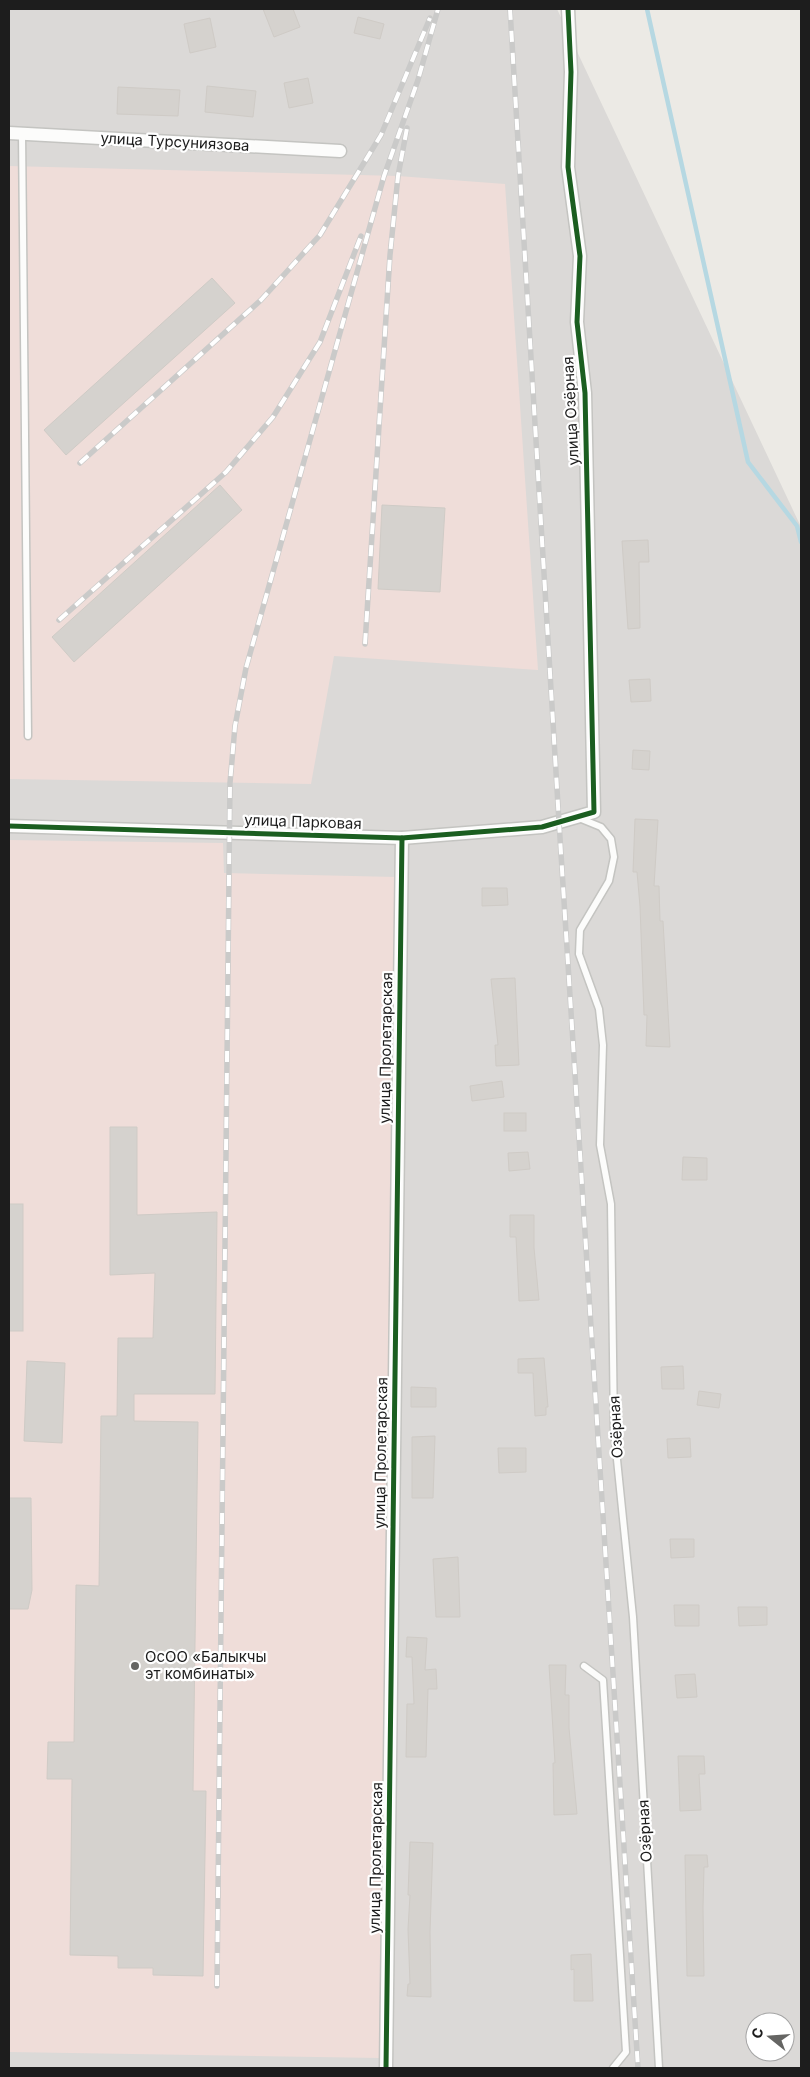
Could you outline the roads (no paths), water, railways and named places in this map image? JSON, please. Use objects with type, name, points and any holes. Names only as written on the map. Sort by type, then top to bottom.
[{"type":"street","name":"улица Озёрная","points":[[568,9],[571,72],[568,167],[580,256],[578,322],[585,393],[594,812]]},
{"type":"street","name":"улица Турсуниязова","points":[[9,132],[340,151]]},
{"type":"street","name":"улица Парковая","points":[[9,826],[402,838],[542,827],[594,812]]},
{"type":"street","name":"улица Пролетарская","points":[[386,2068],[402,838]]},
{"type":"lane","points":[[22,133],[28,736]]},
{"type":"lane","name":"Озёрная","points":[[577,817],[601,827],[611,839],[614,857],[609,880],[580,930],[579,954],[599,1009],[603,1045],[600,1145],[611,1204],[614,1430],[632,1617],[659,2068]]},
{"type":"lane","points":[[584,1666],[603,1680],[626,2052],[613,2068]]},
{"type":"waterway","points":[[647,9],[748,462],[797,526],[801,542]]},
{"type":"railway","points":[[217,1986],[230,783],[235,726],[246,668],[384,176],[418,80],[438,9]]},
{"type":"railway","points":[[510,9],[559,822],[638,2068]]},
{"type":"railway","points":[[80,463],[261,300],[320,235],[381,135],[430,18]]},
{"type":"railway","points":[[365,644],[390,255],[398,176],[407,128]]},
{"type":"railway","points":[[59,620],[226,472],[273,417],[320,342],[361,236]]},
{"type":"place","name":"ОсОО «Балыкчы эт комбинаты»","points":[[135,1666]]}]
